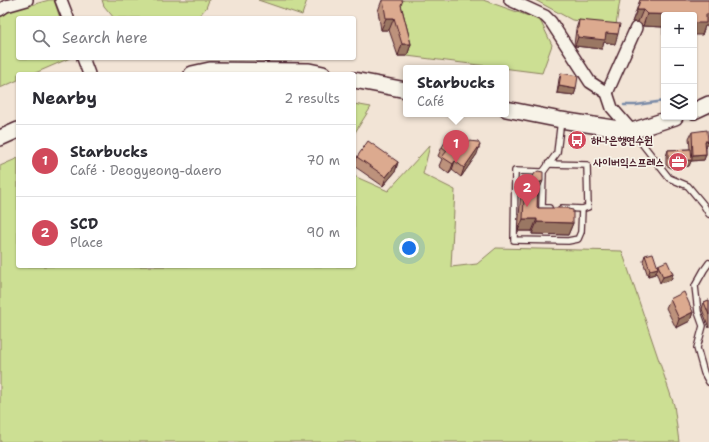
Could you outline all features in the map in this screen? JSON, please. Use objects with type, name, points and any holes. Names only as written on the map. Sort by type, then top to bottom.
[{"type":"main road","points":[[201,72],[210,70],[314,72]]},
{"type":"main road","points":[[356,80],[403,89]]},
{"type":"main road","points":[[697,110],[709,104]]},
{"type":"main road","points":[[509,110],[561,120],[632,131],[666,120]]},
{"type":"main road","points":[[0,138],[16,131]]},
{"type":"street","points":[[0,10],[6,6],[26,0]]},
{"type":"street","points":[[61,0],[67,16]]},
{"type":"street","points":[[510,0],[545,16],[551,22],[590,82],[607,93],[612,108],[632,131]]},
{"type":"street","points":[[607,93],[636,28]]},
{"type":"street","points":[[84,60],[88,72]]},
{"type":"lane","points":[[548,164],[588,165],[588,207],[582,209],[542,208],[543,172],[548,164],[557,153],[561,120]]},
{"type":"lane","points":[[632,131],[669,178],[688,186],[709,214]]},
{"type":"lane","points":[[543,172],[515,171],[514,240],[568,241],[578,239],[581,232],[582,209]]},
{"type":"lane","points":[[709,263],[695,286],[698,312],[703,326],[697,348],[704,373],[709,382]]},
{"type":"green space","points":[[49,0],[54,0],[59,16],[16,16],[16,60],[65,60],[38,72],[16,72],[16,81],[0,88],[0,17],[10,11]]},
{"type":"green space","points":[[102,0],[209,0],[206,8],[199,16],[112,16],[104,6]]},
{"type":"green space","points":[[258,0],[307,0],[302,15]]},
{"type":"green space","points":[[402,0],[483,0],[540,20],[552,45],[542,73],[509,69],[509,65],[478,65],[407,56],[397,17]]},
{"type":"green space","points":[[535,0],[620,0],[616,25],[572,20]]},
{"type":"green space","points":[[356,104],[371,107],[356,131]]},
{"type":"green space","points":[[430,145],[423,174],[455,190],[451,267],[477,264],[496,248],[622,251],[674,405],[679,442],[0,442],[0,166],[16,159],[16,268],[356,268],[356,177],[388,191]]},
{"type":"building","points":[[383,0],[403,0],[401,5],[411,44],[402,44],[394,18],[386,18]]},
{"type":"building","points":[[640,0],[709,0],[709,14],[706,14],[706,23],[697,23],[697,12],[661,12],[661,14],[647,14],[643,10],[637,10]]},
{"type":"building","points":[[579,20],[620,24],[618,34],[606,33],[605,40],[578,37]]},
{"type":"building","points":[[561,73],[578,76],[576,89],[559,86]]},
{"type":"building","points":[[707,130],[708,141],[705,141],[706,154],[693,155],[692,132]]},
{"type":"building","points":[[447,139],[456,145],[459,140],[478,142],[480,145],[464,168],[455,161],[453,164],[442,157],[447,151],[442,147]]},
{"type":"building","points":[[368,141],[398,162],[386,177],[357,157]]},
{"type":"building","points":[[691,149],[692,160],[673,161],[668,159],[668,150]]},
{"type":"building","points":[[538,171],[543,172],[543,181],[538,183],[537,208],[568,208],[573,210],[573,223],[537,222],[537,219],[523,219],[525,178],[532,178]]},
{"type":"building","points":[[653,253],[658,268],[650,270],[645,255]]},
{"type":"building","points":[[667,261],[673,274],[663,277],[658,265]]},
{"type":"building","points":[[684,292],[693,312],[679,319],[670,299]]},
{"type":"building","points":[[709,300],[709,315],[704,302]]},
{"type":"waterway","points":[[624,105],[661,101]]},
{"type":"place","name":"하나은행연수원","points":[[577,140]]},
{"type":"place","name":"사이버익스프레스","points":[[678,162]]},
{"type":"place","name":"Starbucks","points":[[456,163]]},
{"type":"place","name":"SCD","points":[[527,207]]}]
